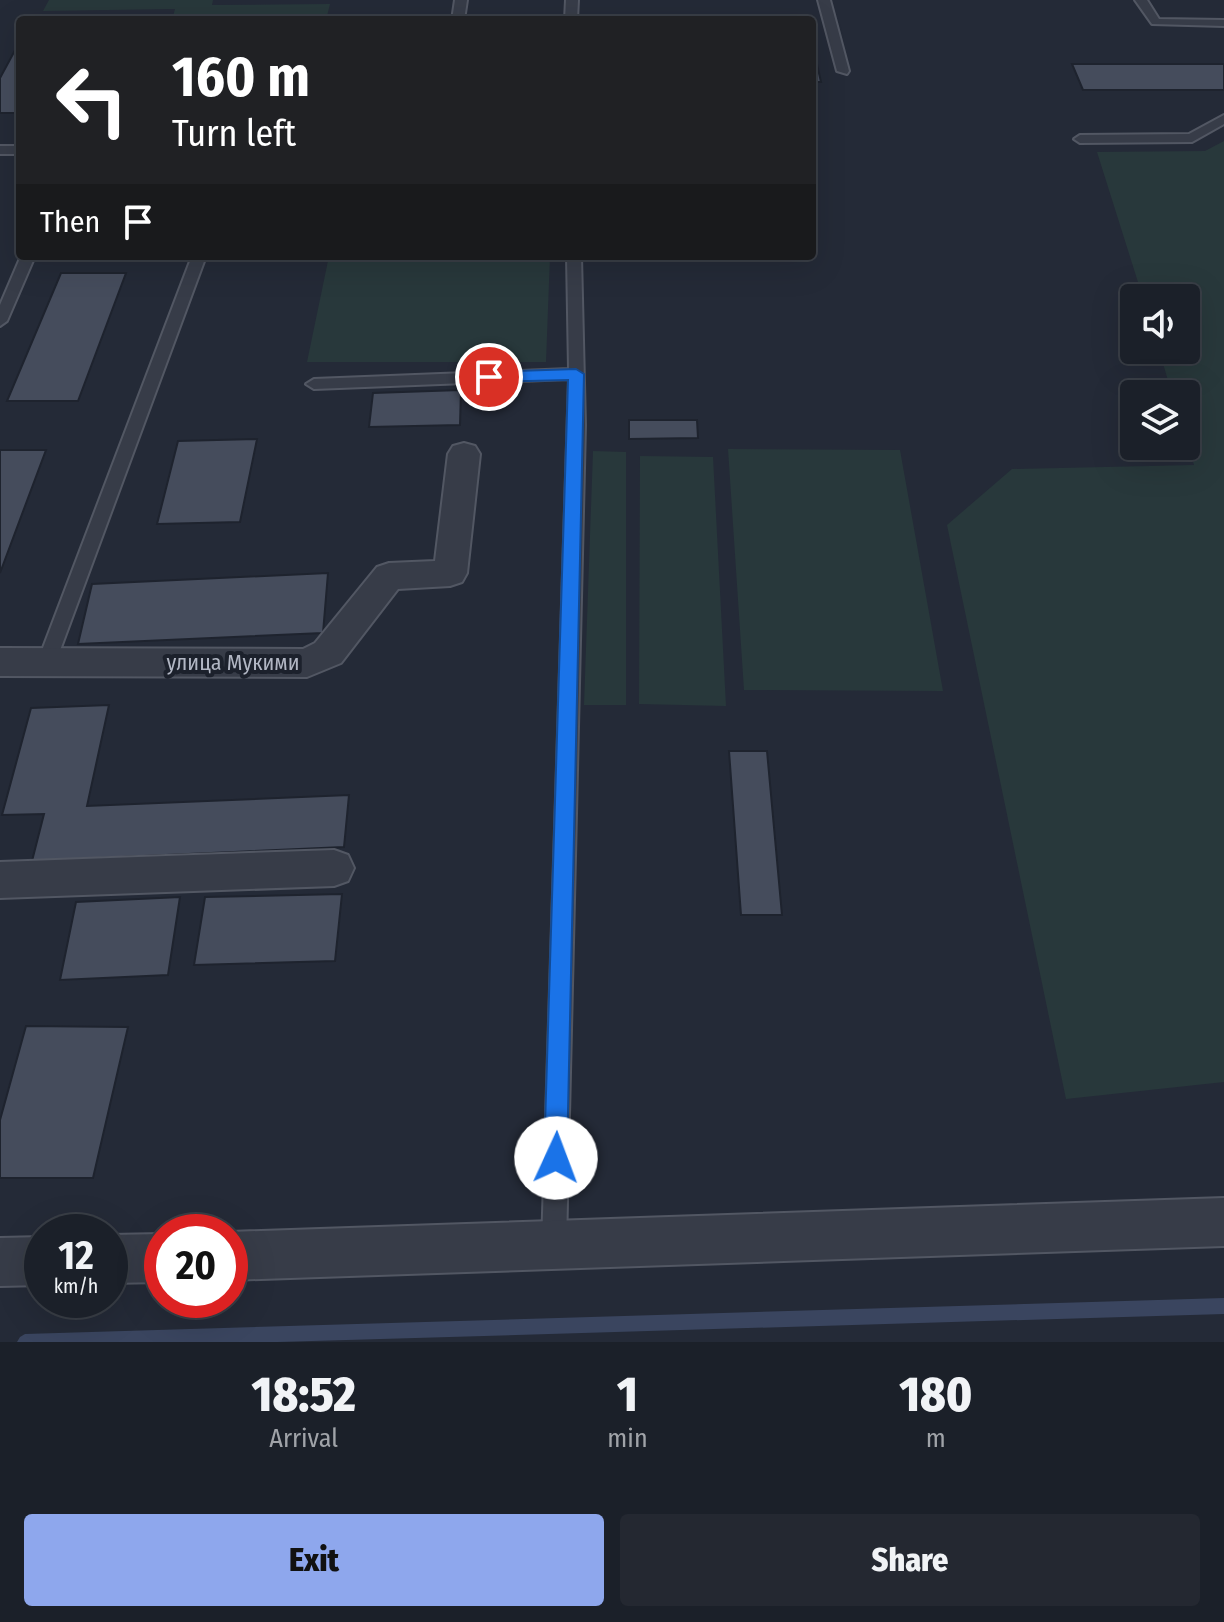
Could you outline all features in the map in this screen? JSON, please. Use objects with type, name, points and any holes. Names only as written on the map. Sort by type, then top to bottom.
[{"type":"street","name":"улица Мукими","points":[[0,662],[307,663],[328,653],[389,576],[450,573],[464,454]]},
{"type":"street","points":[[0,880],[334,868]]},
{"type":"street","points":[[248,1255],[1224,1222]]},
{"type":"street","points":[[0,1262],[24,1261]]},
{"type":"lane","points":[[824,0],[843,71]]},
{"type":"lane","points":[[1141,0],[1156,22],[1224,23]]},
{"type":"lane","points":[[1080,139],[1192,138],[1224,119]]},
{"type":"lane","points":[[0,321],[26,260]]},
{"type":"lane","points":[[47,661],[197,260]]},
{"type":"lane","points":[[554,1246],[576,374],[574,260]]},
{"type":"lane","points":[[314,384],[576,374]]},
{"type":"shaded area","points":[[49,0],[213,0],[212,5],[330,4],[327,16],[173,16],[175,9],[43,11]]},
{"type":"shaded area","points":[[1224,141],[1224,1082],[1066,1099],[947,525],[1012,469],[1194,465],[1193,460],[1200,460],[1200,380],[1168,380],[1163,364],[1200,364],[1200,284],[1139,284],[1097,152],[1205,151]]},
{"type":"shaded area","points":[[328,260],[550,260],[546,362],[307,362]]},
{"type":"shaded area","points":[[728,449],[900,450],[943,691],[744,690]]},
{"type":"shaded area","points":[[593,451],[626,452],[626,705],[584,705]]},
{"type":"shaded area","points":[[640,456],[713,457],[726,706],[639,704]]},
{"type":"building","points":[[16,48],[16,113],[0,113],[0,78]]},
{"type":"building","points":[[816,60],[821,82],[816,82]]},
{"type":"building","points":[[1072,64],[1224,64],[1224,90],[1083,90]]},
{"type":"building","points":[[61,273],[126,273],[78,401],[7,401]]},
{"type":"building","points":[[461,390],[460,425],[369,427],[373,393]]},
{"type":"building","points":[[629,420],[697,420],[698,438],[629,439]]},
{"type":"building","points":[[257,439],[240,522],[157,524],[178,441]]},
{"type":"building","points":[[0,450],[46,450],[0,573]]},
{"type":"building","points":[[328,573],[323,633],[78,644],[92,584]]},
{"type":"building","points":[[109,705],[87,806],[349,795],[344,847],[32,861],[44,814],[2,815],[31,708]]},
{"type":"building","points":[[729,751],[767,751],[782,915],[741,915]]},
{"type":"building","points":[[342,894],[335,961],[194,965],[205,897]]},
{"type":"building","points":[[180,897],[168,975],[60,980],[76,902]]},
{"type":"building","points":[[26,1026],[128,1027],[93,1178],[0,1178],[0,1120]]},
{"type":"waterway","points":[[25,1342],[1224,1306]]},
{"type":"route","points":[[489,377],[576,374],[556,1158]]}]
